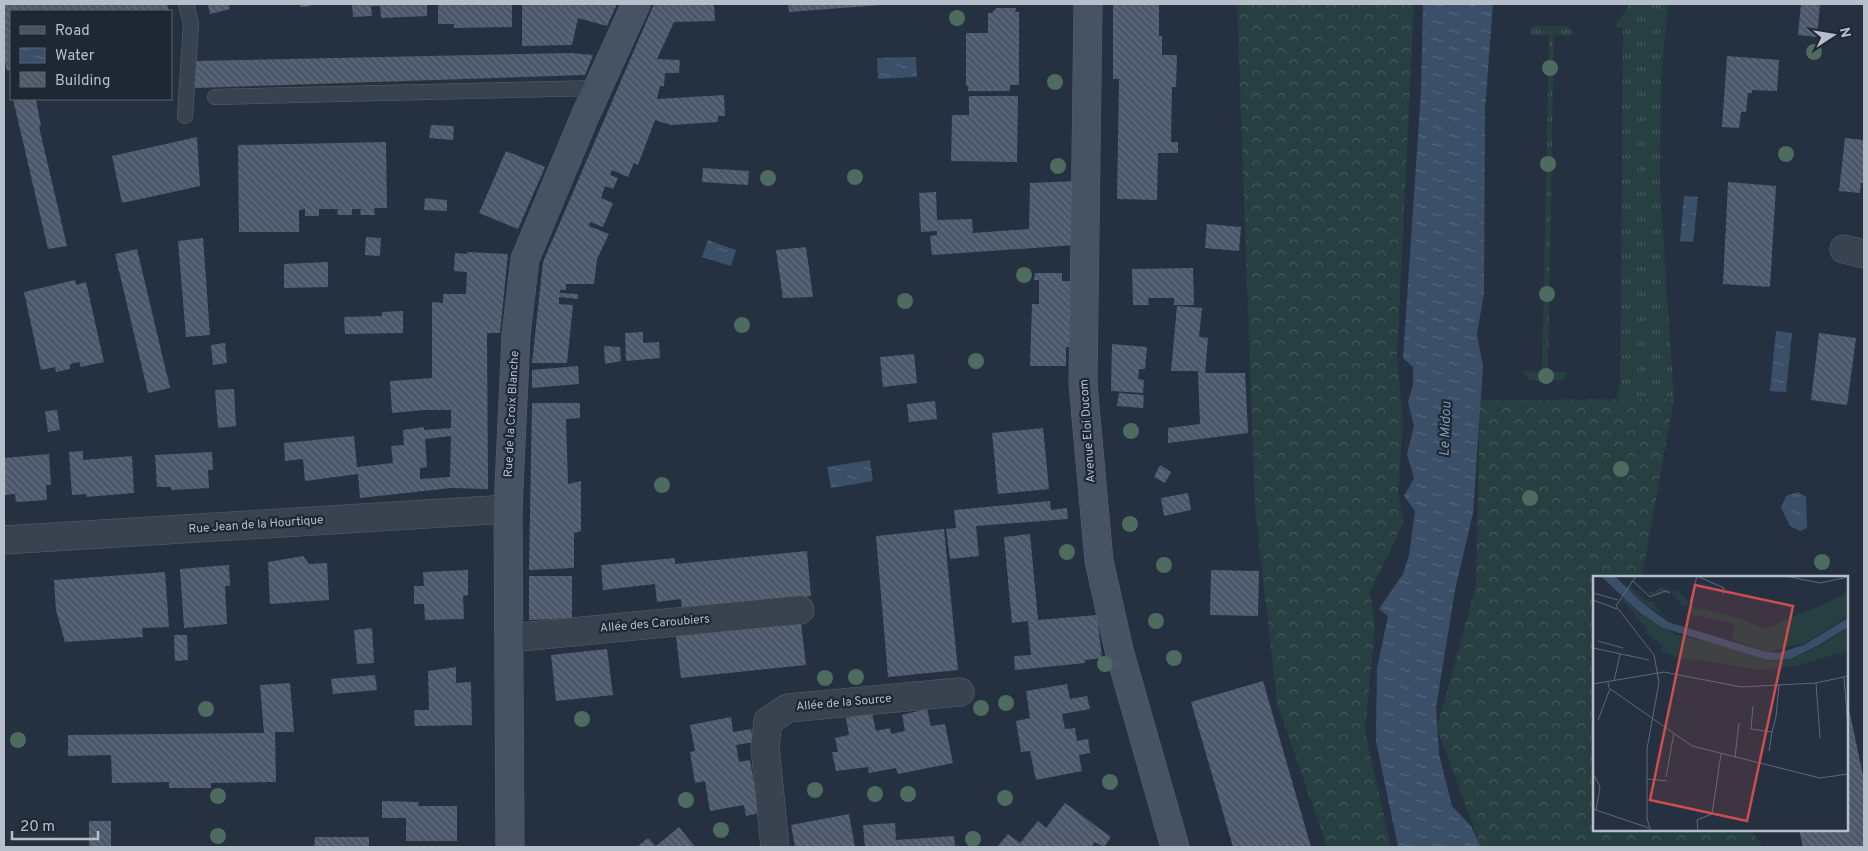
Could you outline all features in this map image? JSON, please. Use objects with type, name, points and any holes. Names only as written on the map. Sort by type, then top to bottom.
[{"type":"street","name":"Rue de la Croix Blanche","points":[[510,847],[508,509],[516,334],[525,259],[636,4]]},
{"type":"street","name":"Avenue Eloi Ducom","points":[[1088,4],[1083,384],[1099,561],[1116,640],[1175,847]]},
{"type":"street","name":"Rue Jean de la Hourtique","points":[[4,540],[508,509]]},
{"type":"street","name":"Allée des Caroubiers","points":[[510,638],[800,610]]},
{"type":"street","name":"Allée de la Source","points":[[775,847],[765,747],[768,721],[788,708],[960,692]]},
{"type":"lane","points":[[185,116],[191,24],[186,4]]},
{"type":"lane","points":[[215,97],[598,88]]},
{"type":"green space","points":[[1237,4],[1414,4],[1397,356],[1403,422],[1398,494],[1404,521],[1370,593],[1375,626],[1365,731],[1391,847],[1327,847],[1277,703],[1255,508]]},
{"type":"green space","points":[[1630,4],[1668,4],[1661,82],[1660,188],[1674,399],[1617,399],[1620,380],[1623,28],[1614,27]]},
{"type":"green space","points":[[1567,26],[1572,30],[1573,36],[1554,35],[1548,372],[1567,372],[1566,378],[1561,381],[1529,380],[1523,371],[1542,372],[1549,35],[1529,35],[1532,27]]},
{"type":"green space","points":[[1674,399],[1642,576],[1593,576],[1593,831],[1752,831],[1763,847],[1481,847],[1437,728],[1476,585],[1480,400]]},
{"type":"water","name":"Le Midou","points":[[1423,4],[1493,4],[1485,109],[1484,293],[1477,334],[1483,367],[1473,513],[1455,590],[1436,708],[1439,754],[1452,806],[1471,826],[1481,847],[1398,847],[1376,741],[1377,668],[1388,616],[1379,609],[1403,574],[1409,555],[1415,511],[1404,496],[1414,478],[1407,454],[1414,426],[1408,402],[1413,385],[1413,367],[1403,358],[1421,92]]},
{"type":"water","points":[[916,57],[917,77],[878,79],[877,58]]},
{"type":"water","points":[[1684,196],[1698,197],[1693,242],[1680,241]]},
{"type":"water","points":[[708,240],[736,250],[731,266],[702,257]]},
{"type":"water","points":[[1776,331],[1792,333],[1786,392],[1770,391]]},
{"type":"water","points":[[870,460],[873,481],[831,488],[827,467]]},
{"type":"water","points":[[1798,492],[1806,497],[1807,528],[1800,531],[1790,526],[1781,508],[1786,496]]},
{"type":"building","points":[[4,4],[167,4],[169,10],[10,10],[10,70],[7,71],[4,58]]},
{"type":"building","points":[[208,4],[229,4],[230,9],[210,14]]},
{"type":"building","points":[[300,4],[310,4],[311,6],[300,7]]},
{"type":"building","points":[[352,4],[427,4],[427,16],[381,18],[380,6],[371,6],[372,16],[353,17]]},
{"type":"building","points":[[438,4],[512,4],[512,27],[454,28],[454,24],[438,24]]},
{"type":"building","points":[[522,4],[617,4],[607,26],[578,18],[572,45],[522,46]]},
{"type":"building","points":[[654,4],[714,4],[715,21],[674,22],[657,59],[680,60],[679,73],[665,73],[664,86],[660,86],[657,99],[724,95],[725,116],[718,116],[718,122],[671,125],[655,120],[638,165],[634,163],[628,177],[612,170],[610,175],[618,178],[613,189],[605,186],[601,198],[613,203],[603,227],[590,222],[589,226],[609,234],[597,259],[594,284],[566,284],[566,290],[560,290],[560,293],[578,294],[578,299],[559,297],[559,304],[573,305],[567,363],[532,363],[543,262]]},
{"type":"building","points":[[788,4],[881,4],[881,5],[789,12]]},
{"type":"building","points":[[1113,4],[1159,4],[1159,36],[1162,36],[1162,55],[1177,55],[1176,87],[1172,87],[1171,142],[1178,142],[1178,153],[1158,153],[1157,200],[1117,199],[1119,79],[1113,79]]},
{"type":"building","points":[[1801,4],[1820,4],[1817,37],[1798,35]]},
{"type":"building","points":[[996,8],[1016,8],[1015,12],[1019,12],[1019,85],[1010,85],[1010,91],[968,91],[968,86],[966,86],[966,33],[988,33],[988,13],[992,13]]},
{"type":"building","points":[[571,53],[593,55],[585,75],[195,88],[193,61]]},
{"type":"building","points":[[1727,56],[1779,60],[1777,91],[1752,90],[1752,93],[1748,93],[1746,112],[1741,112],[1739,128],[1722,127]]},
{"type":"building","points":[[969,96],[1018,96],[1017,162],[951,161],[952,115],[969,115]]},
{"type":"building","points":[[13,100],[36,100],[41,126],[39,127],[67,246],[48,249]]},
{"type":"building","points":[[431,125],[454,126],[453,140],[429,138]]},
{"type":"building","points":[[197,137],[200,186],[122,203],[112,156]]},
{"type":"building","points":[[1845,138],[1864,140],[1864,183],[1861,183],[1860,193],[1839,191]]},
{"type":"building","points":[[386,142],[387,208],[374,208],[375,215],[360,215],[361,209],[352,209],[352,215],[337,215],[338,209],[319,209],[319,216],[305,216],[305,209],[299,210],[299,232],[239,232],[238,145]]},
{"type":"building","points":[[506,151],[545,167],[518,229],[479,213]]},
{"type":"building","points":[[703,168],[749,171],[748,185],[702,182]]},
{"type":"building","points":[[1077,181],[1076,245],[932,255],[930,236],[937,235],[937,231],[921,232],[919,193],[936,192],[937,220],[972,219],[973,233],[1029,229],[1030,183]]},
{"type":"building","points":[[1728,182],[1776,186],[1770,287],[1723,284]]},
{"type":"building","points":[[425,198],[447,200],[447,211],[424,210]]},
{"type":"building","points":[[1207,224],[1241,227],[1239,251],[1205,248]]},
{"type":"building","points":[[366,237],[381,238],[380,256],[365,255]]},
{"type":"building","points":[[203,238],[210,335],[186,337],[178,241]]},
{"type":"building","points":[[806,247],[813,297],[783,298],[776,250]]},
{"type":"building","points":[[137,249],[170,388],[148,393],[115,254]]},
{"type":"building","points":[[467,252],[508,254],[500,333],[487,333],[488,489],[451,488],[360,498],[358,474],[305,481],[303,459],[285,461],[284,443],[354,436],[357,467],[393,463],[391,446],[404,445],[403,430],[424,427],[424,430],[451,428],[451,410],[392,413],[390,381],[432,378],[432,302],[443,303],[443,294],[466,294],[467,272],[454,271],[455,253],[467,254]],"holes":[[[451,436],[450,477],[420,479],[420,468],[427,467],[425,439]]]},
{"type":"building","points":[[328,262],[328,287],[284,288],[284,264]]},
{"type":"building","points":[[1193,268],[1194,305],[1174,305],[1174,298],[1148,298],[1149,305],[1133,305],[1132,269]]},
{"type":"building","points":[[1035,273],[1062,273],[1062,281],[1076,281],[1074,347],[1066,347],[1066,366],[1030,366],[1032,304],[1039,304],[1039,280],[1034,280]]},
{"type":"building","points":[[75,280],[76,285],[86,282],[104,362],[81,367],[79,362],[70,364],[70,369],[56,372],[55,367],[41,370],[24,292]]},
{"type":"building","points":[[1177,306],[1202,308],[1199,337],[1208,338],[1205,373],[1245,373],[1248,433],[1168,443],[1168,428],[1200,424],[1198,371],[1171,371]]},
{"type":"building","points":[[403,311],[403,333],[345,334],[344,317],[382,316],[382,312]]},
{"type":"building","points":[[643,332],[643,343],[659,342],[660,358],[626,361],[625,333]]},
{"type":"building","points":[[1819,333],[1856,338],[1847,405],[1811,400]]},
{"type":"building","points":[[225,343],[227,363],[213,365],[211,345]]},
{"type":"building","points":[[1112,344],[1147,347],[1145,369],[1139,369],[1138,379],[1144,380],[1143,393],[1111,391]]},
{"type":"building","points":[[604,346],[620,347],[621,361],[605,364]]},
{"type":"building","points":[[914,354],[917,383],[883,387],[880,357]]},
{"type":"building","points":[[578,366],[579,384],[532,388],[532,370]]},
{"type":"building","points":[[234,389],[236,426],[218,428],[215,390]]},
{"type":"building","points":[[1119,393],[1144,395],[1143,408],[1117,406]]},
{"type":"building","points":[[935,401],[937,419],[909,422],[907,404]]},
{"type":"building","points":[[532,403],[580,403],[580,418],[566,419],[568,484],[581,481],[581,531],[574,533],[574,568],[529,570]]},
{"type":"building","points":[[57,410],[60,430],[48,432],[45,411]]},
{"type":"building","points":[[1043,428],[1049,489],[998,494],[992,433]]},
{"type":"building","points":[[83,451],[83,460],[132,456],[134,493],[86,497],[86,494],[72,495],[69,452]]},
{"type":"building","points":[[212,452],[213,470],[208,470],[209,488],[171,490],[171,487],[157,487],[155,455]]},
{"type":"building","points":[[49,454],[51,485],[46,485],[47,500],[16,502],[15,494],[4,495],[4,458]]},
{"type":"building","points":[[1160,465],[1171,472],[1165,483],[1154,477]]},
{"type":"building","points":[[1188,493],[1191,510],[1164,516],[1161,498]]},
{"type":"building","points":[[1050,501],[1051,510],[1067,508],[1068,519],[976,526],[979,556],[950,559],[946,529],[956,528],[954,510]]},
{"type":"building","points":[[944,529],[958,670],[888,677],[876,536]]},
{"type":"building","points":[[1030,534],[1038,620],[1097,615],[1102,658],[1085,660],[1085,663],[1015,670],[1014,656],[1031,655],[1028,621],[1012,623],[1004,537]]},
{"type":"building","points":[[807,551],[811,596],[682,610],[681,599],[657,602],[655,584],[603,590],[601,565],[675,558],[675,564]]},
{"type":"building","points":[[303,556],[309,564],[327,563],[329,600],[270,604],[268,562]]},
{"type":"building","points":[[229,565],[230,586],[225,586],[227,624],[184,628],[180,569]]},
{"type":"building","points":[[468,570],[468,595],[463,596],[464,619],[425,620],[424,604],[414,604],[414,586],[424,586],[423,572]]},
{"type":"building","points":[[1211,570],[1259,571],[1258,616],[1210,615]]},
{"type":"building","points":[[165,572],[169,627],[142,628],[143,637],[65,642],[56,610],[54,580]]},
{"type":"building","points":[[529,576],[572,576],[572,618],[529,620]]},
{"type":"building","points":[[801,623],[806,665],[681,678],[676,636]]},
{"type":"building","points":[[372,628],[374,663],[357,664],[354,630]]},
{"type":"building","points":[[174,635],[187,635],[188,660],[175,661]]},
{"type":"building","points":[[607,649],[613,695],[556,701],[551,655]]},
{"type":"building","points":[[456,667],[456,683],[471,682],[472,725],[415,726],[414,710],[429,710],[428,671]]},
{"type":"building","points":[[375,675],[377,690],[333,694],[331,679]]},
{"type":"building","points":[[1263,681],[1311,847],[1233,847],[1191,702]]},
{"type":"building","points":[[290,683],[294,732],[275,732],[276,782],[211,783],[211,788],[169,788],[169,782],[112,783],[111,755],[68,756],[68,735],[264,733],[260,685]]},
{"type":"building","points":[[1067,684],[1070,699],[1087,696],[1090,709],[1062,714],[1065,729],[1075,728],[1077,741],[1088,739],[1090,753],[1079,755],[1082,771],[1036,780],[1030,751],[1021,752],[1016,721],[1030,718],[1026,691]]},
{"type":"building","points":[[927,709],[931,726],[945,724],[953,763],[898,774],[896,768],[869,773],[868,767],[836,771],[832,752],[838,752],[835,738],[849,735],[846,718],[872,713],[876,731],[890,728],[891,734],[905,731],[902,715]]},
{"type":"building","points":[[1849,709],[1864,780],[1864,847],[1803,847],[1799,831],[1848,831]]},
{"type":"building","points":[[731,717],[733,732],[751,729],[754,742],[736,745],[739,762],[750,760],[759,813],[746,816],[744,805],[710,811],[705,781],[695,783],[690,752],[695,751],[690,725]]},
{"type":"building","points":[[382,801],[419,802],[418,806],[457,806],[457,841],[406,841],[406,818],[382,818]]},
{"type":"building","points":[[1065,803],[1111,837],[1104,847],[1095,842],[1091,847],[997,847],[1008,834],[1020,843],[1038,821],[1046,828]]},
{"type":"building","points":[[849,814],[855,847],[795,847],[791,825]]},
{"type":"building","points":[[89,821],[111,821],[111,847],[89,847]]},
{"type":"building","points":[[895,823],[896,840],[954,836],[955,847],[865,847],[863,825]]},
{"type":"building","points":[[679,827],[695,847],[637,847],[648,838],[656,846]]},
{"type":"building","points":[[315,837],[369,837],[369,847],[314,847]]}]
